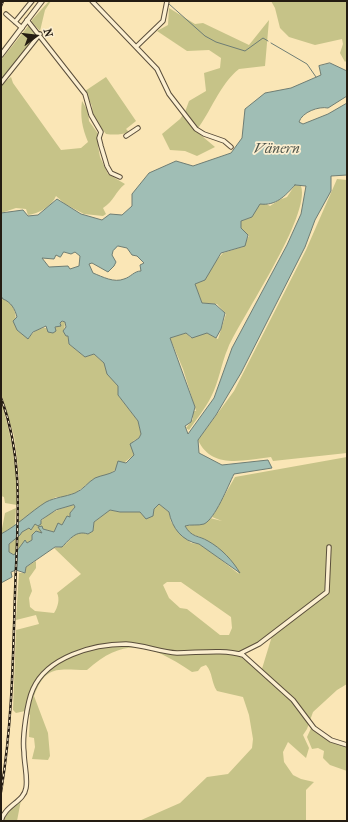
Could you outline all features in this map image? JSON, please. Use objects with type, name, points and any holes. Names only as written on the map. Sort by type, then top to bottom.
[{"type":"street","points":[[15,22],[32,1]]},
{"type":"street","points":[[1,55],[42,1]]},
{"type":"street","points":[[92,1],[159,72],[169,94],[196,129],[224,142],[231,147]]},
{"type":"street","points":[[136,48],[163,21],[167,1]]},
{"type":"street","points":[[6,14],[22,28]]},
{"type":"street","points":[[28,20],[87,97],[91,114],[101,132],[101,146],[107,166],[111,173],[120,178]]},
{"type":"street","points":[[1,83],[40,34]]},
{"type":"street","points":[[126,136],[138,128]]},
{"type":"street","points":[[239,654],[259,644],[327,592],[329,547]]},
{"type":"street","points":[[1,821],[7,808],[20,799],[25,792],[27,780],[23,749],[30,698],[38,680],[51,666],[74,653],[117,645],[150,647],[170,652],[239,654],[250,660],[293,700],[314,728],[331,740],[347,745]]},
{"type":"shaded area","points":[[49,1],[51,1],[45,10],[40,31],[32,20]]},
{"type":"shaded area","points":[[271,1],[347,1],[347,60],[345,62],[340,53],[343,44],[342,39],[315,45],[289,37],[280,28],[275,8]]},
{"type":"shaded area","points":[[169,8],[195,24],[203,23],[249,45],[269,20],[265,66],[239,69],[232,75],[196,131],[215,147],[197,156],[185,151],[170,150],[162,134],[180,119],[185,112],[189,101],[206,91],[204,73],[220,68],[221,58],[209,50],[187,51],[157,31],[168,25]]},
{"type":"shaded area","points":[[29,25],[37,35],[1,81],[1,60]]},
{"type":"shaded area","points":[[11,77],[13,83],[61,150],[81,148],[88,142],[82,122],[82,101],[88,111],[89,121],[99,135],[98,146],[100,157],[108,174],[125,184],[103,208],[106,214],[103,216],[84,214],[65,204],[56,196],[48,206],[32,214],[28,215],[26,209],[16,208],[1,213],[1,85]]},
{"type":"shaded area","points":[[106,77],[136,121],[126,129],[129,132],[123,134],[106,134],[93,117],[92,106],[85,91]]},
{"type":"shaded area","points":[[337,179],[347,180],[347,453],[273,461],[271,457],[230,461],[212,456],[204,449],[198,440],[234,391],[306,250]]},
{"type":"shaded area","points":[[295,185],[301,186],[301,200],[296,219],[274,266],[228,348],[211,397],[189,430],[186,428],[193,419],[193,411],[196,411],[183,369],[170,338],[186,333],[191,338],[205,332],[218,339],[226,314],[217,304],[202,303],[195,284],[223,253],[242,247],[249,236],[241,228],[241,221],[252,217],[255,207],[263,202],[270,206],[287,197]]},
{"type":"shaded area","points":[[1,296],[11,304],[15,312],[17,330],[29,338],[37,330],[44,328],[55,329],[56,326],[61,326],[61,322],[65,322],[64,333],[68,336],[69,344],[85,357],[94,354],[104,363],[109,375],[118,386],[118,395],[138,421],[141,434],[139,438],[133,441],[134,455],[107,476],[95,478],[77,492],[63,498],[56,497],[45,503],[19,524],[19,480],[14,436],[1,393]]},
{"type":"shaded area","points":[[1,402],[13,453],[17,505],[5,503],[4,497],[1,496]]},
{"type":"shaded area","points":[[347,457],[347,684],[337,690],[313,712],[307,729],[303,735],[309,748],[306,758],[288,742],[283,752],[284,762],[293,775],[301,779],[314,782],[306,790],[306,821],[139,821],[180,803],[207,777],[228,774],[252,748],[253,739],[249,715],[243,697],[217,691],[210,671],[206,665],[201,667],[198,671],[192,672],[152,650],[128,648],[115,651],[101,659],[87,670],[54,671],[43,678],[34,696],[48,733],[50,756],[48,760],[32,759],[35,747],[34,738],[29,737],[30,715],[25,711],[16,713],[13,710],[16,630],[39,624],[36,615],[16,620],[19,573],[25,573],[26,567],[36,561],[36,568],[29,578],[32,591],[29,598],[30,607],[35,611],[54,613],[58,603],[57,593],[81,574],[54,548],[62,547],[76,534],[88,534],[93,531],[94,522],[110,510],[120,512],[140,512],[143,515],[159,504],[169,512],[171,522],[191,543],[199,544],[239,574],[231,561],[200,537],[190,534],[185,526],[202,524],[210,518],[222,521],[212,517],[235,477]],"holes":[[[167,582],[181,582],[231,617],[232,628],[229,635],[220,635],[187,609],[180,608],[169,598],[163,585]],[[272,636],[261,672],[240,656],[245,651],[256,648]]]},
{"type":"shaded area","points":[[74,505],[75,507],[70,513],[70,517],[68,516],[64,523],[54,532],[42,529],[43,533],[38,532],[32,540],[27,543],[25,541],[14,555],[9,552],[9,544],[20,535],[21,532],[29,528],[31,530],[35,524],[38,525],[45,517],[54,512]]},
{"type":"shaded area","points":[[16,508],[15,526],[1,534],[5,513]]},
{"type":"shaded area","points":[[312,726],[331,741],[347,746],[347,771],[330,765],[323,758],[324,751],[318,748],[312,749],[307,737]]},
{"type":"shaded area","points":[[21,800],[17,821],[2,821],[6,813]]},
{"type":"water","name":"Vänern","points":[[330,63],[347,71],[347,96],[328,108],[311,110],[301,118],[299,122],[303,124],[328,114],[347,103],[347,175],[331,176],[331,191],[315,220],[305,247],[241,373],[216,415],[198,440],[199,453],[222,465],[268,460],[272,468],[234,474],[217,509],[208,521],[202,525],[185,526],[190,533],[208,541],[222,551],[240,573],[199,544],[183,537],[175,528],[169,512],[159,504],[154,509],[153,516],[146,519],[140,512],[120,512],[110,510],[94,522],[93,531],[88,534],[77,534],[62,547],[55,547],[26,567],[25,573],[16,570],[11,572],[12,577],[1,583],[1,534],[13,527],[46,502],[75,493],[95,478],[115,471],[118,461],[126,463],[134,455],[130,444],[139,438],[141,434],[138,421],[118,395],[118,386],[107,374],[104,363],[94,354],[85,357],[69,344],[68,336],[66,336],[63,331],[66,327],[65,322],[62,321],[60,323],[61,326],[55,327],[56,331],[53,333],[48,332],[46,326],[33,332],[28,339],[17,330],[13,321],[17,317],[15,311],[12,306],[1,296],[1,213],[23,210],[28,216],[38,215],[57,199],[81,214],[102,220],[110,214],[122,215],[132,206],[132,194],[149,173],[176,161],[193,166],[231,153],[242,138],[245,109],[265,93],[291,88],[321,75],[319,66]],"holes":[[[295,185],[306,186],[301,214],[287,245],[232,348],[214,398],[188,434],[185,426],[191,422],[195,407],[170,338],[186,333],[192,338],[207,333],[216,338],[221,329],[225,313],[215,304],[202,303],[195,284],[205,280],[221,253],[245,246],[248,235],[241,228],[241,221],[252,217],[260,204],[275,202],[284,196]],[[118,246],[127,248],[132,255],[137,256],[144,263],[140,265],[141,271],[120,280],[108,279],[93,273],[89,264],[92,263],[108,272],[114,266],[116,262],[112,255],[113,251]],[[64,252],[71,254],[75,252],[80,256],[79,266],[70,269],[68,266],[49,267],[42,258],[54,259],[56,255],[60,257]],[[74,505],[75,507],[70,513],[70,517],[67,516],[62,525],[58,523],[54,532],[43,529],[42,526],[38,527],[42,533],[36,531],[32,535],[32,540],[27,543],[25,540],[14,555],[9,552],[9,544],[22,532],[29,528],[31,530],[35,524],[38,526],[41,524],[41,520],[56,510]]]},
{"type":"waterway","points":[[169,4],[205,36],[216,42],[245,51],[263,38],[268,41]]},
{"type":"waterway","points":[[271,43],[307,64],[316,77]]},
{"type":"railway","points":[[1,6],[3,1]]},
{"type":"railway","points":[[1,398],[9,422],[14,446],[18,494],[14,643],[8,742],[1,792]]}]
